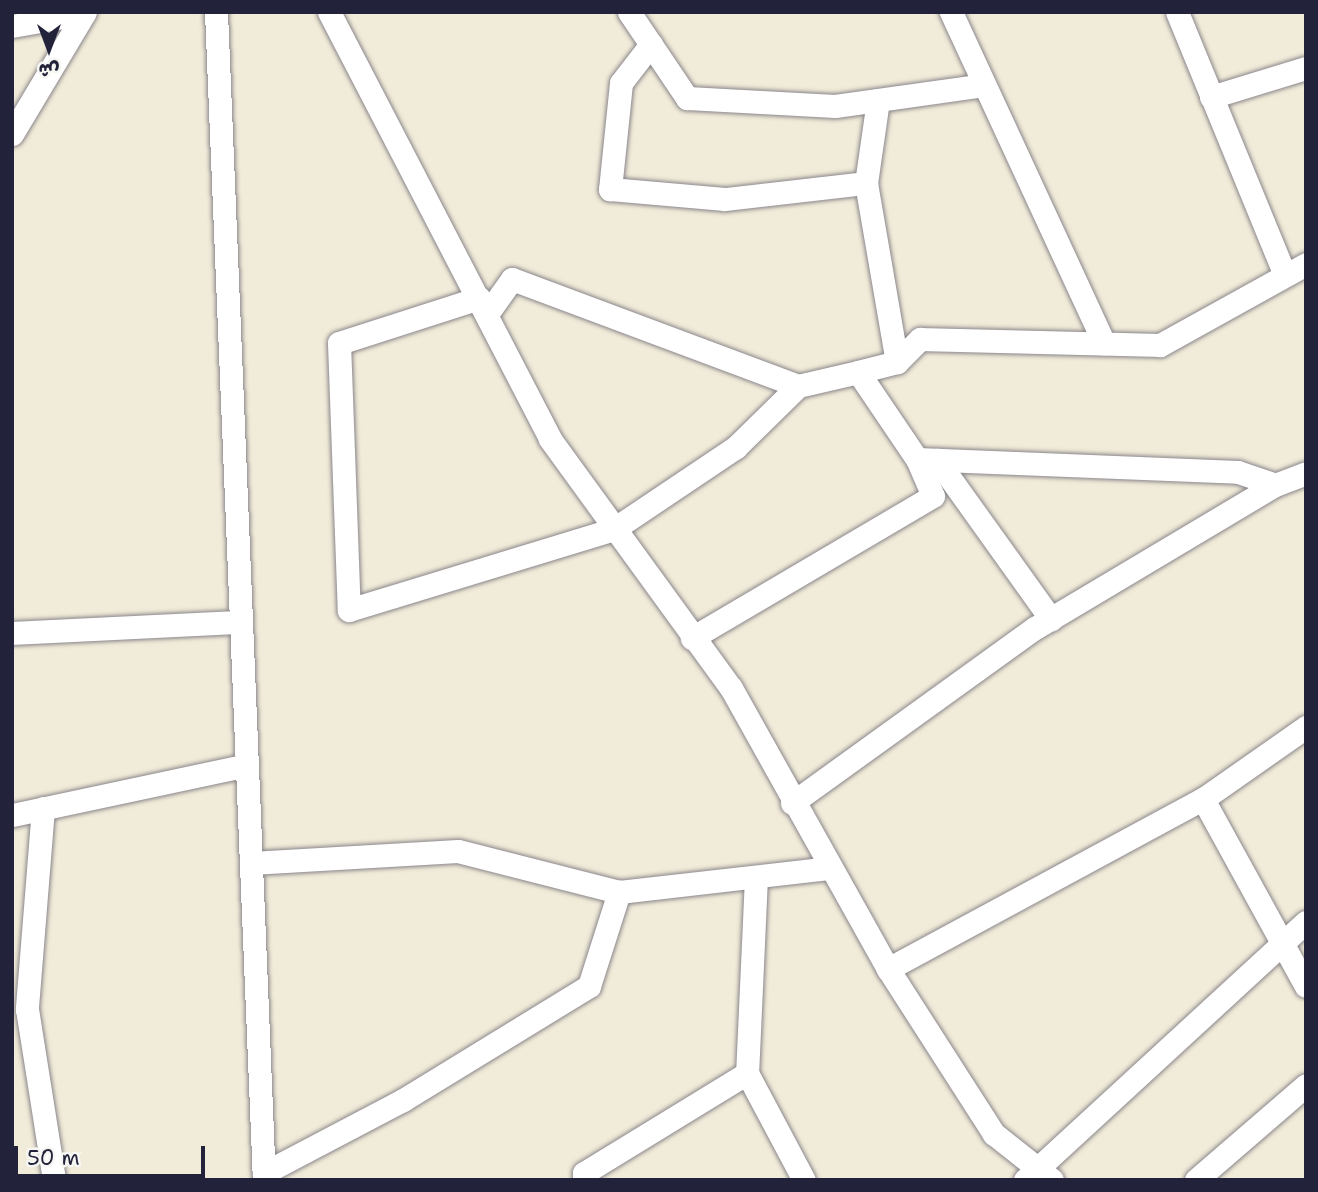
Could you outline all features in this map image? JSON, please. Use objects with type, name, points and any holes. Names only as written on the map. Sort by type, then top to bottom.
[{"type":"street","points":[[216,12],[264,1176],[403,1100],[589,986],[619,892]]},
{"type":"street","points":[[329,12],[550,439],[692,638],[731,688],[792,803],[888,969],[994,1134],[1039,1175],[1306,922]]},
{"type":"street","points":[[629,12],[687,98],[835,106],[984,85]]},
{"type":"street","points":[[951,12],[1104,343]]},
{"type":"street","points":[[1177,12],[1284,275]]},
{"type":"street","points":[[12,26],[85,13]]},
{"type":"street","points":[[12,134],[85,13]]},
{"type":"street","points":[[651,44],[621,83],[610,189],[724,199],[866,183]]},
{"type":"street","points":[[1212,97],[1306,68]]},
{"type":"street","points":[[878,100],[866,183],[897,362]]},
{"type":"street","points":[[798,386],[512,279],[483,306],[339,343],[349,610],[614,529],[736,447],[798,386],[897,362],[920,339],[1160,345],[1306,264]]},
{"type":"street","points":[[858,372],[1051,619]]},
{"type":"street","points":[[692,638],[933,496],[927,459]]},
{"type":"street","points":[[927,459],[1238,472],[1275,485]]},
{"type":"street","points":[[792,803],[1051,619],[1275,485],[1306,473]]},
{"type":"street","points":[[12,633],[241,622]]},
{"type":"street","points":[[888,969],[1203,799],[1306,727]]},
{"type":"street","points":[[12,815],[247,765]]},
{"type":"street","points":[[1203,799],[1284,940],[1306,986]]},
{"type":"street","points":[[43,808],[27,1009],[22,1040],[54,1180]]},
{"type":"street","points":[[251,863],[458,851],[619,892],[829,868]]},
{"type":"street","points":[[756,877],[747,1073],[804,1180]]},
{"type":"street","points":[[584,1180],[583,1173],[747,1073]]},
{"type":"street","points":[[1196,1180],[1306,1085]]}]
